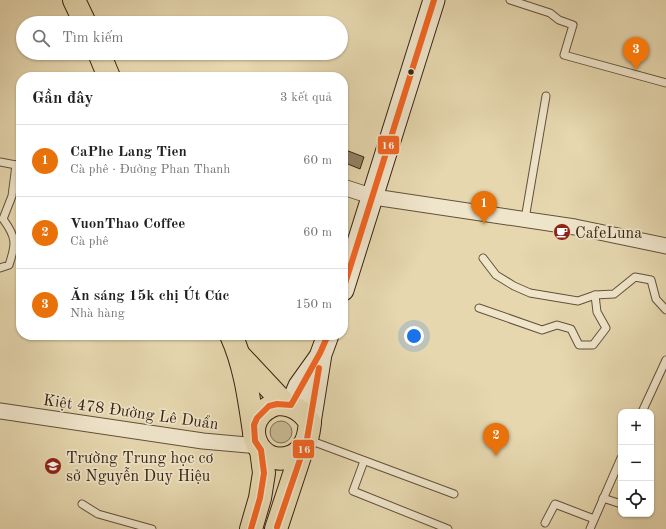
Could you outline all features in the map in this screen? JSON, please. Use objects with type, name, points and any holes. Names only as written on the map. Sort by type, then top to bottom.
[{"type":"main road","points":[[74,0],[82,16]]},
{"type":"main road","points":[[102,60],[108,72]]},
{"type":"main road","points":[[232,340],[240,356],[264,473],[260,498],[251,529]]},
{"type":"main road","points":[[240,356],[288,404],[298,409],[307,436],[276,529]]},
{"type":"main road","points":[[288,404],[269,406],[262,411],[257,418],[258,443],[269,456],[288,458],[296,454],[307,436]]},
{"type":"street","points":[[348,275],[374,197],[434,0]]},
{"type":"street","points":[[348,189],[374,197],[575,227],[666,246]]},
{"type":"street","points":[[307,436],[321,354],[326,340]]},
{"type":"street","points":[[288,404],[321,354]]},
{"type":"street","name":"Kiệt 478 Đường Lê Duẩn","points":[[0,411],[203,441],[258,443]]},
{"type":"lane","points":[[510,0],[550,13],[559,20],[574,25],[564,55],[666,82]]},
{"type":"lane","points":[[525,219],[546,96]]},
{"type":"lane","points":[[0,162],[16,163]]},
{"type":"lane","points":[[0,268],[9,265],[15,247],[12,232],[3,219],[12,196],[16,174]]},
{"type":"lane","points":[[483,258],[496,275],[514,286],[530,293],[578,301],[595,295],[614,294],[635,278],[651,280],[656,299],[666,310]]},
{"type":"lane","points":[[479,308],[542,330],[557,325],[571,329],[579,345],[593,345],[606,328],[597,312],[595,295]]},
{"type":"lane","points":[[643,409],[666,360]]},
{"type":"lane","points":[[307,436],[364,461],[454,494]]},
{"type":"lane","points":[[364,461],[353,491],[448,529]]},
{"type":"lane","points":[[590,529],[618,465]]},
{"type":"lane","points":[[603,498],[618,503]]},
{"type":"lane","points":[[82,504],[98,514],[152,529]]},
{"type":"lane","points":[[545,523],[555,504],[594,519]]},
{"type":"shaded area","points":[[277,421],[285,421],[292,428],[292,436],[285,443],[277,443],[270,436],[270,428]]},
{"type":"building","points":[[348,151],[364,157],[360,169],[348,164]]},
{"type":"transit line","name":"16","points":[[348,274],[434,0]]},
{"type":"transit line","name":"16","points":[[251,529],[260,498],[264,473],[261,450],[255,441],[254,425],[257,418],[269,406],[277,404],[291,405],[326,340]]},
{"type":"transit line","name":"16","points":[[277,527],[307,439],[319,368]]},
{"type":"place","name":"Ăn sáng 15k chị Út Cúc","points":[[636,70]]},
{"type":"place","name":"CaPhe Lang Tien","points":[[484,224]]},
{"type":"place","name":"CafeLuna","points":[[562,232]]},
{"type":"place","name":"VuonThao Coffee","points":[[496,456]]},
{"type":"place","name":"Trường Trung học cơ sở Nguyễn Duy Hiệu","points":[[53,466]]}]
